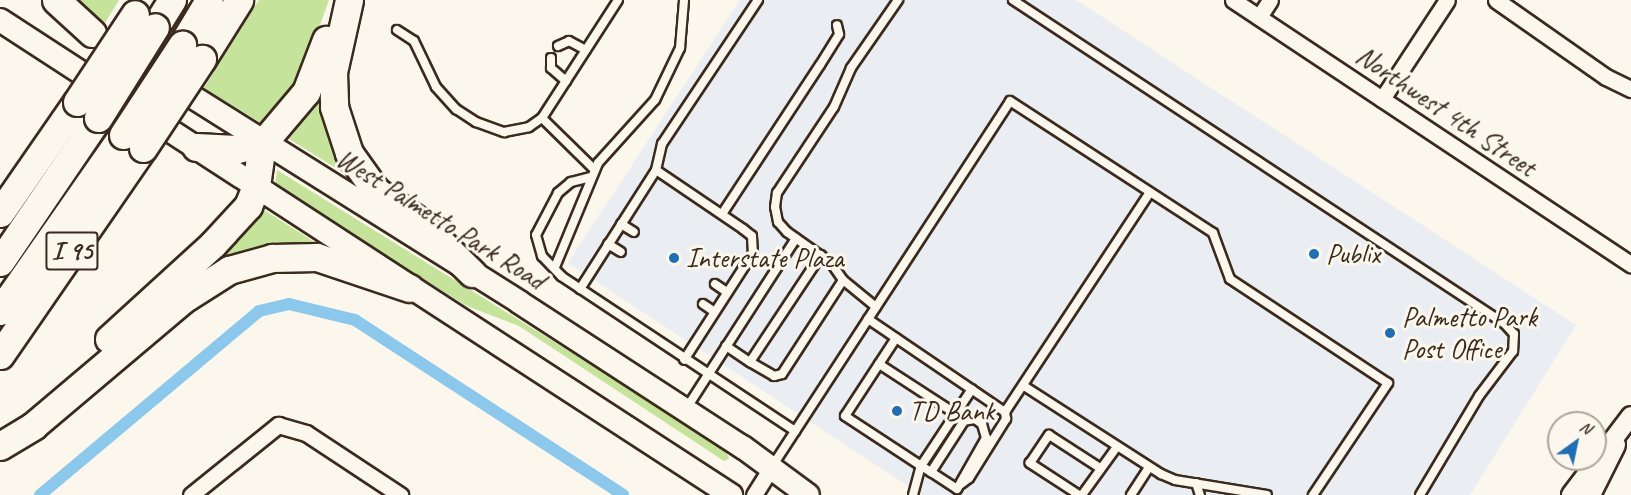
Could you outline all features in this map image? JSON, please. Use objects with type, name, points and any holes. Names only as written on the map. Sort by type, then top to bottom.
[{"type":"highway","points":[[56,0],[92,33]]},
{"type":"highway","points":[[191,51],[209,0]]},
{"type":"highway","points":[[191,51],[226,0]]},
{"type":"highway","name":"I 95","points":[[0,355],[191,51],[238,0]]},
{"type":"highway","points":[[0,444],[225,231],[248,206],[256,186],[262,144],[306,92],[339,0]]},
{"type":"highway","points":[[349,0],[333,72],[334,107],[349,153],[376,190],[420,222],[472,273]]},
{"type":"highway","points":[[0,213],[76,102],[156,6]]},
{"type":"highway","points":[[0,262],[98,118],[156,6]]},
{"type":"highway","points":[[0,311],[133,141]]},
{"type":"highway","points":[[196,147],[237,149],[262,144]]},
{"type":"highway","points":[[0,444],[33,426],[182,300],[229,270],[272,258],[317,257],[410,288]]},
{"type":"main road","name":"West Palmetto Park Road","points":[[39,0],[262,144],[472,273],[685,410],[808,495]]},
{"type":"main road","points":[[0,20],[731,495]]},
{"type":"street","name":"Northwest 4th Street","points":[[1233,0],[1631,264]]},
{"type":"street","points":[[1259,17],[1270,0]]},
{"type":"street","points":[[1382,99],[1447,0]]},
{"type":"street","points":[[1496,0],[1606,77],[1631,89]]},
{"type":"street","points":[[1571,495],[1631,416]]},
{"type":"street","points":[[190,495],[267,431],[286,426],[306,433],[400,495]]},
{"type":"street","points":[[1591,495],[1621,432]]},
{"type":"street","points":[[754,495],[771,468]]},
{"type":"lane","points":[[397,30],[414,41],[436,87],[456,109],[476,122],[504,132],[529,127],[542,118],[618,0]]},
{"type":"lane","points":[[555,267],[593,174],[655,100],[680,48],[684,0]]},
{"type":"lane","points":[[580,289],[656,170],[662,144],[718,66],[758,0]]},
{"type":"lane","points":[[876,307],[843,280],[820,255],[778,222],[777,194],[834,107],[850,68],[898,0]]},
{"type":"lane","points":[[1013,0],[1495,317],[1514,334],[1513,351],[1479,396],[1420,495]]},
{"type":"lane","points":[[722,214],[785,109],[839,34],[837,25]]},
{"type":"lane","points":[[558,46],[569,41],[586,50]]},
{"type":"lane","points":[[551,58],[550,68],[566,81]]},
{"type":"lane","points":[[771,468],[1010,101],[1213,233],[1230,279],[1388,383],[1314,495]]},
{"type":"lane","points":[[542,118],[593,174]]},
{"type":"lane","points":[[656,170],[752,236],[754,244],[684,360]]},
{"type":"lane","points":[[593,174],[571,182],[558,193],[540,223],[536,246],[580,289],[707,376],[795,431]]},
{"type":"lane","points":[[959,487],[969,478],[1006,419],[1005,412],[1150,192]]},
{"type":"lane","points":[[621,224],[634,232]]},
{"type":"lane","points":[[685,410],[796,238]]},
{"type":"lane","points":[[608,244],[621,252]]},
{"type":"lane","points":[[750,362],[820,255]]},
{"type":"lane","points":[[726,346],[774,376],[782,374],[843,280]]},
{"type":"lane","points":[[716,285],[727,292]]},
{"type":"lane","points":[[703,304],[715,312]]},
{"type":"lane","points":[[868,319],[1005,412]]},
{"type":"lane","points":[[896,338],[845,416],[921,466],[959,487]]},
{"type":"lane","points":[[879,364],[956,414]]},
{"type":"lane","points":[[1024,386],[1116,448],[1175,480],[1229,491],[1267,495]]},
{"type":"lane","points":[[913,495],[921,466],[972,389]]},
{"type":"lane","points":[[931,472],[964,421],[975,419],[985,428],[986,438],[959,487]]},
{"type":"lane","points":[[1100,468],[1049,435],[1030,463],[1080,495],[1116,448]]},
{"type":"lane","points":[[1131,495],[1149,467]]},
{"type":"lane","points":[[1196,483],[1200,495]]},
{"type":"shaded area","points":[[740,0],[1076,0],[1576,325],[1470,495],[922,495],[568,263]]},
{"type":"green space","points":[[70,0],[119,0],[105,23]]},
{"type":"green space","points":[[259,0],[329,0],[295,94],[263,124],[204,88]]},
{"type":"green space","points":[[325,77],[355,180],[289,139],[304,120]]},
{"type":"green space","points":[[277,170],[606,374],[727,453],[729,459],[724,461],[519,326],[467,306],[275,187]]},
{"type":"green space","points":[[261,208],[330,252],[206,269],[241,237]]},
{"type":"waterway","points":[[40,495],[259,311],[289,304],[355,320],[623,495]]},
{"type":"place","name":"Publix","points":[[1314,254]]},
{"type":"place","name":"Interstate Plaza","points":[[674,258]]},
{"type":"place","name":"Palmetto Park Post Office","points":[[1390,333]]},
{"type":"place","name":"TD Bank","points":[[897,411]]}]
